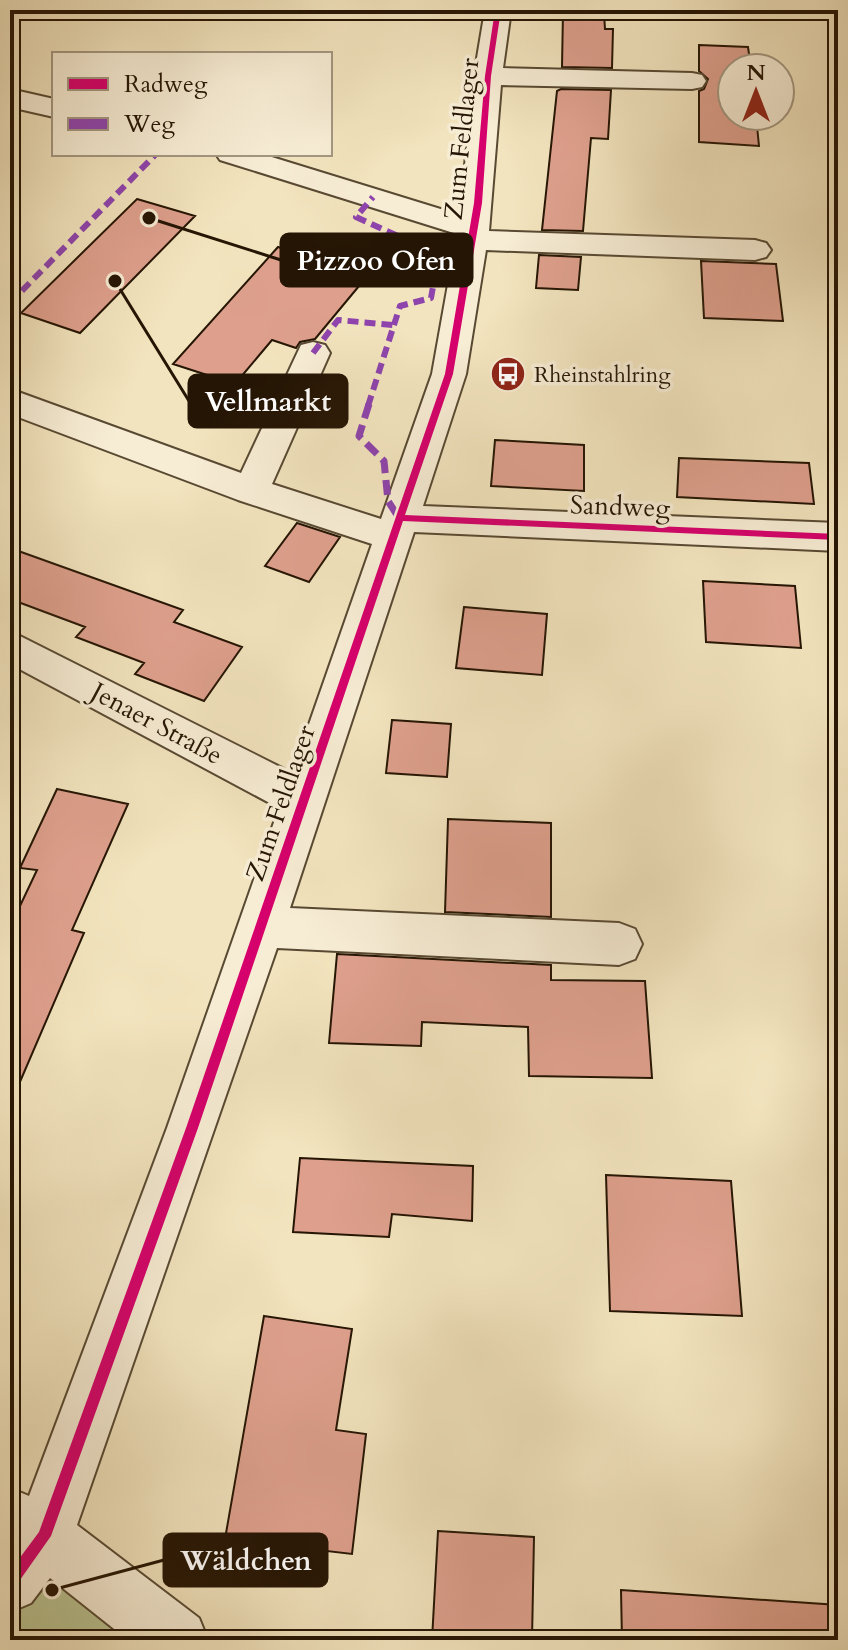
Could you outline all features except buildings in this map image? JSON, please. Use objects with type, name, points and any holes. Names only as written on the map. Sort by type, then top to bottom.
[{"type":"street","name":"Zum Feldlager","points":[[10,1582],[27,1527],[261,927],[449,374],[473,234],[488,76],[498,10]]},
{"type":"street","points":[[488,76],[692,81]]},
{"type":"street","points":[[10,98],[52,108]]},
{"type":"street","points":[[237,156],[473,234],[755,250]]},
{"type":"street","points":[[251,491],[313,353]]},
{"type":"street","name":"Sandweg","points":[[10,401],[251,491],[396,528],[838,537]]},
{"type":"street","name":"Jenaer Straße","points":[[10,646],[304,800]]},
{"type":"street","points":[[261,927],[619,944]]},
{"type":"street","points":[[27,1527],[177,1640]]},
{"type":"green space","points":[[44,1565],[147,1640],[10,1640],[10,1615]]},
{"type":"marked path","points":[[10,303],[154,156]]},
{"type":"marked path","points":[[373,197],[356,217],[429,250],[434,281],[431,298],[400,306],[359,436],[384,461],[388,501],[399,518]]},
{"type":"marked path","points":[[313,353],[338,320],[393,325]]},
{"type":"cycle path","points":[[10,1582],[44,1536],[192,1128],[449,374],[478,203],[488,76],[498,10]]},
{"type":"cycle path","points":[[399,518],[838,537]]},
{"type":"place","name":"Pizzoo Ofen","points":[[149,218]]},
{"type":"place","name":"Vellmarkt","points":[[115,281]]},
{"type":"place","name":"Rheinstahlring","points":[[508,374]]},
{"type":"place","name":"Wäldchen","points":[[52,1590]]}]
